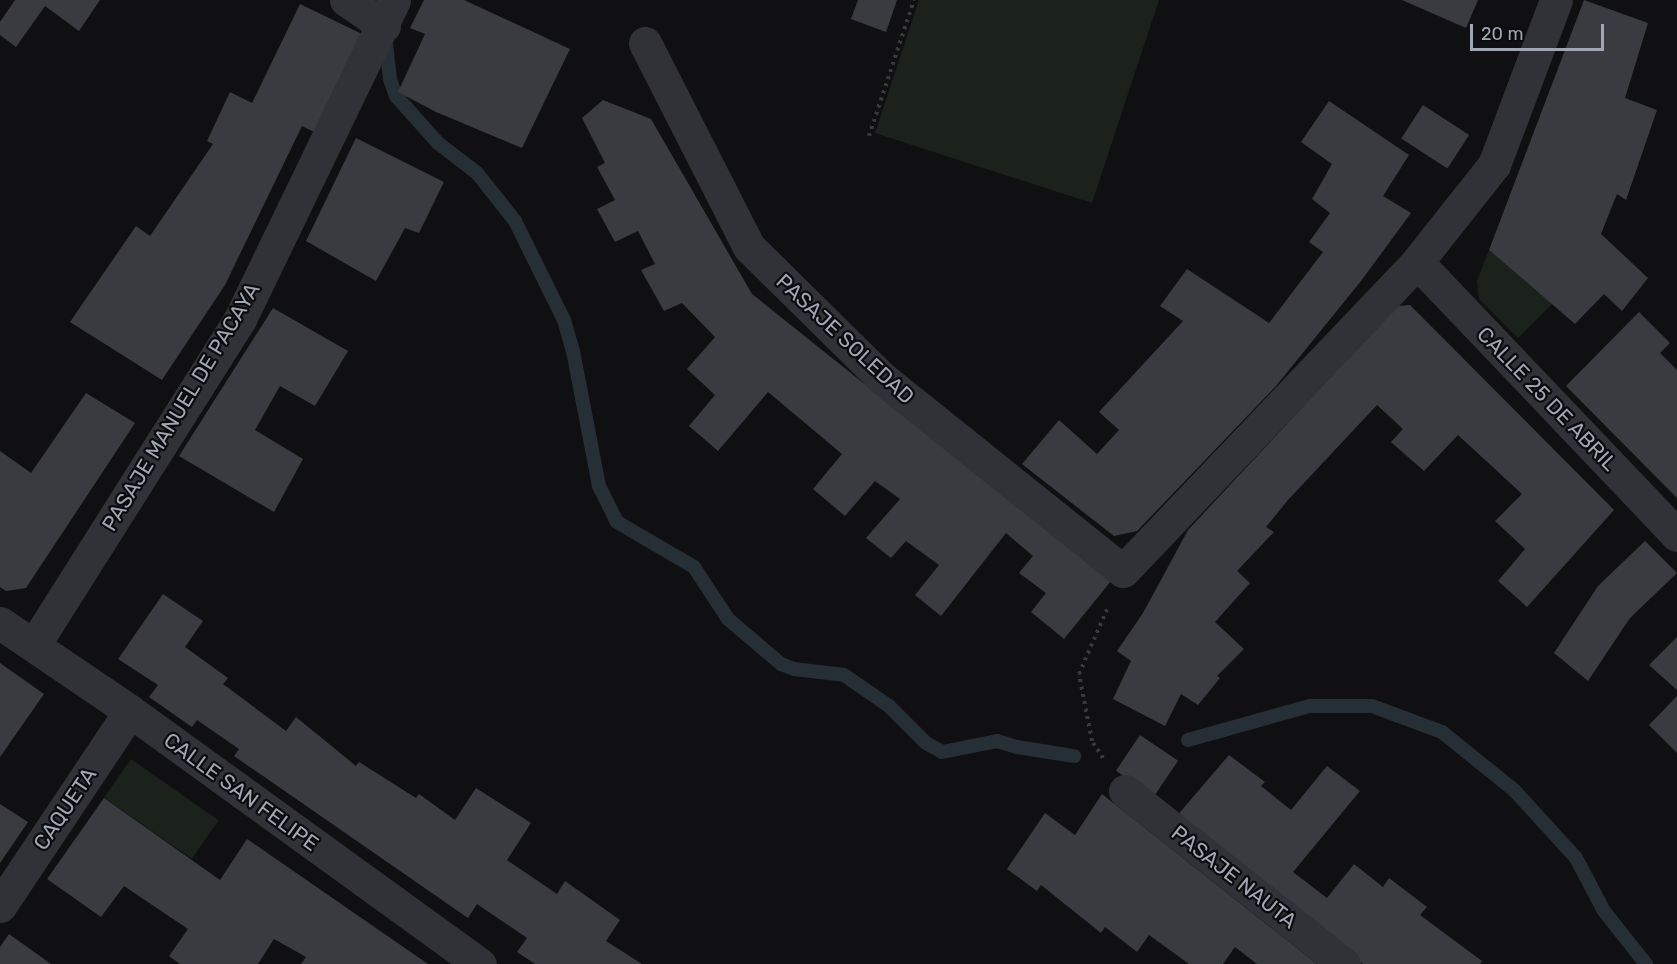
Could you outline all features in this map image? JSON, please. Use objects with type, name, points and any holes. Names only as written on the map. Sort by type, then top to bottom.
[{"type":"street","points":[[346,0],[389,13]]},
{"type":"street","points":[[1123,571],[1418,262],[1494,165],[1556,0]]},
{"type":"street","name":"PASAJE MANUEL DE PACAYA","points":[[33,645],[240,320],[389,13]]},
{"type":"street","name":"PASAJE SOLEDAD","points":[[645,43],[749,248],[883,379],[1123,571]]},
{"type":"street","name":"CALLE 25 DE ABRIL","points":[[1418,262],[1677,535]]},
{"type":"street","name":"CALLE SAN FELIPE","points":[[0,623],[130,711],[480,964]]},
{"type":"street","name":"CAQUETA","points":[[0,906],[130,711]]},
{"type":"street","name":"PASAJE NAUTA","points":[[1125,791],[1344,964]]},
{"type":"path","points":[[869,136],[914,0]]},
{"type":"path","points":[[1123,571],[1079,674],[1092,741],[1125,791]]},
{"type":"shaded area","points":[[919,0],[1159,0],[1092,203],[875,133]]},
{"type":"shaded area","points":[[1489,250],[1552,304],[1518,338],[1479,299],[1477,281]]},
{"type":"shaded area","points":[[131,759],[219,820],[192,859],[104,798]]},
{"type":"building","points":[[15,0],[100,0],[79,31],[45,6],[16,47],[0,35],[0,22]]},
{"type":"building","points":[[424,0],[464,0],[570,49],[522,148],[436,112],[398,92],[425,34],[410,28]]},
{"type":"building","points":[[858,0],[897,0],[886,32],[851,19]]},
{"type":"building","points":[[1402,0],[1478,0],[1466,28]]},
{"type":"building","points":[[1584,0],[1648,23],[1625,98],[1657,110],[1626,200],[1617,194],[1601,234],[1648,278],[1622,311],[1604,294],[1575,324],[1489,250]]},
{"type":"building","points":[[300,4],[362,34],[320,135],[302,126],[225,285],[162,380],[70,322],[136,226],[150,236],[213,144],[207,141],[230,92],[252,103]]},
{"type":"building","points":[[603,100],[651,119],[752,294],[1111,581],[1064,639],[1031,612],[1046,593],[1019,573],[1033,556],[1006,533],[941,616],[915,595],[939,565],[906,541],[891,558],[866,538],[900,499],[875,481],[845,516],[813,489],[842,454],[768,392],[718,451],[689,426],[715,395],[687,369],[715,337],[682,303],[664,311],[641,270],[655,264],[638,231],[615,242],[597,209],[615,200],[597,167],[605,163],[582,118]]},
{"type":"building","points":[[1329,101],[1409,155],[1383,196],[1411,213],[1361,281],[1276,386],[1137,531],[1114,536],[1022,464],[1059,420],[1097,454],[1119,430],[1099,412],[1183,321],[1160,306],[1187,269],[1269,323],[1323,252],[1309,242],[1330,213],[1312,199],[1332,164],[1301,142]]},
{"type":"building","points":[[1423,105],[1469,135],[1447,169],[1401,139]]},
{"type":"building","points":[[356,138],[444,182],[419,233],[405,228],[376,281],[306,241]]},
{"type":"building","points":[[1410,305],[1614,510],[1527,607],[1498,581],[1525,549],[1495,521],[1522,494],[1458,435],[1424,471],[1391,442],[1403,429],[1377,405],[1288,500],[1266,527],[1274,532],[1237,571],[1250,583],[1215,622],[1244,649],[1217,676],[1220,678],[1198,705],[1181,694],[1165,726],[1113,699],[1131,661],[1117,651],[1143,613],[1188,530],[1397,306]]},
{"type":"building","points":[[273,308],[348,351],[315,406],[280,386],[255,430],[303,459],[274,512],[179,456]]},
{"type":"building","points":[[1639,312],[1670,343],[1660,353],[1677,370],[1677,498],[1566,386]]},
{"type":"building","points":[[86,393],[135,423],[26,588],[6,591],[0,587],[0,451],[31,473]]},
{"type":"building","points":[[1645,541],[1677,573],[1630,618],[1588,681],[1554,653],[1598,586]]},
{"type":"building","points":[[163,594],[203,621],[185,647],[228,678],[223,684],[286,731],[296,717],[356,766],[359,762],[416,798],[419,794],[455,820],[476,788],[531,823],[507,860],[557,894],[565,881],[620,920],[606,941],[642,964],[535,964],[517,952],[527,938],[477,904],[468,918],[234,756],[239,749],[197,720],[192,727],[149,697],[158,685],[118,659]]},
{"type":"building","points":[[1677,637],[1677,690],[1649,665]]},
{"type":"building","points":[[0,663],[44,694],[0,757]]},
{"type":"building","points":[[1677,696],[1677,753],[1649,725]]},
{"type":"building","points":[[1140,735],[1178,761],[1154,796],[1116,771]]},
{"type":"building","points":[[1229,755],[1265,782],[1261,786],[1291,810],[1327,766],[1360,791],[1293,872],[1327,898],[1354,864],[1383,887],[1389,878],[1427,907],[1420,915],[1482,961],[1480,964],[1363,964],[1175,818]]},
{"type":"building","points":[[1102,794],[1317,964],[1257,964],[1235,947],[1223,964],[1189,964],[1149,935],[1137,952],[1105,927],[1101,933],[1041,885],[1037,891],[1007,869],[1045,813],[1075,835]]},
{"type":"building","points":[[104,798],[220,880],[247,839],[428,964],[301,964],[306,957],[274,939],[258,964],[180,964],[169,956],[188,929],[124,886],[101,917],[47,879]]},
{"type":"building","points":[[0,804],[28,822],[0,863]]},
{"type":"building","points":[[9,934],[51,964],[0,964],[0,947]]},
{"type":"waterway","points":[[385,35],[390,79],[396,96],[438,143],[477,173],[515,221],[564,320],[573,351],[599,486],[617,522],[694,567],[728,619],[781,664],[794,669],[844,675],[889,706],[926,743],[942,752],[997,741],[1017,747],[1074,756]]},
{"type":"waterway","points":[[1188,740],[1310,706],[1372,706],[1442,732],[1514,790],[1576,858],[1604,911],[1646,964]]}]
